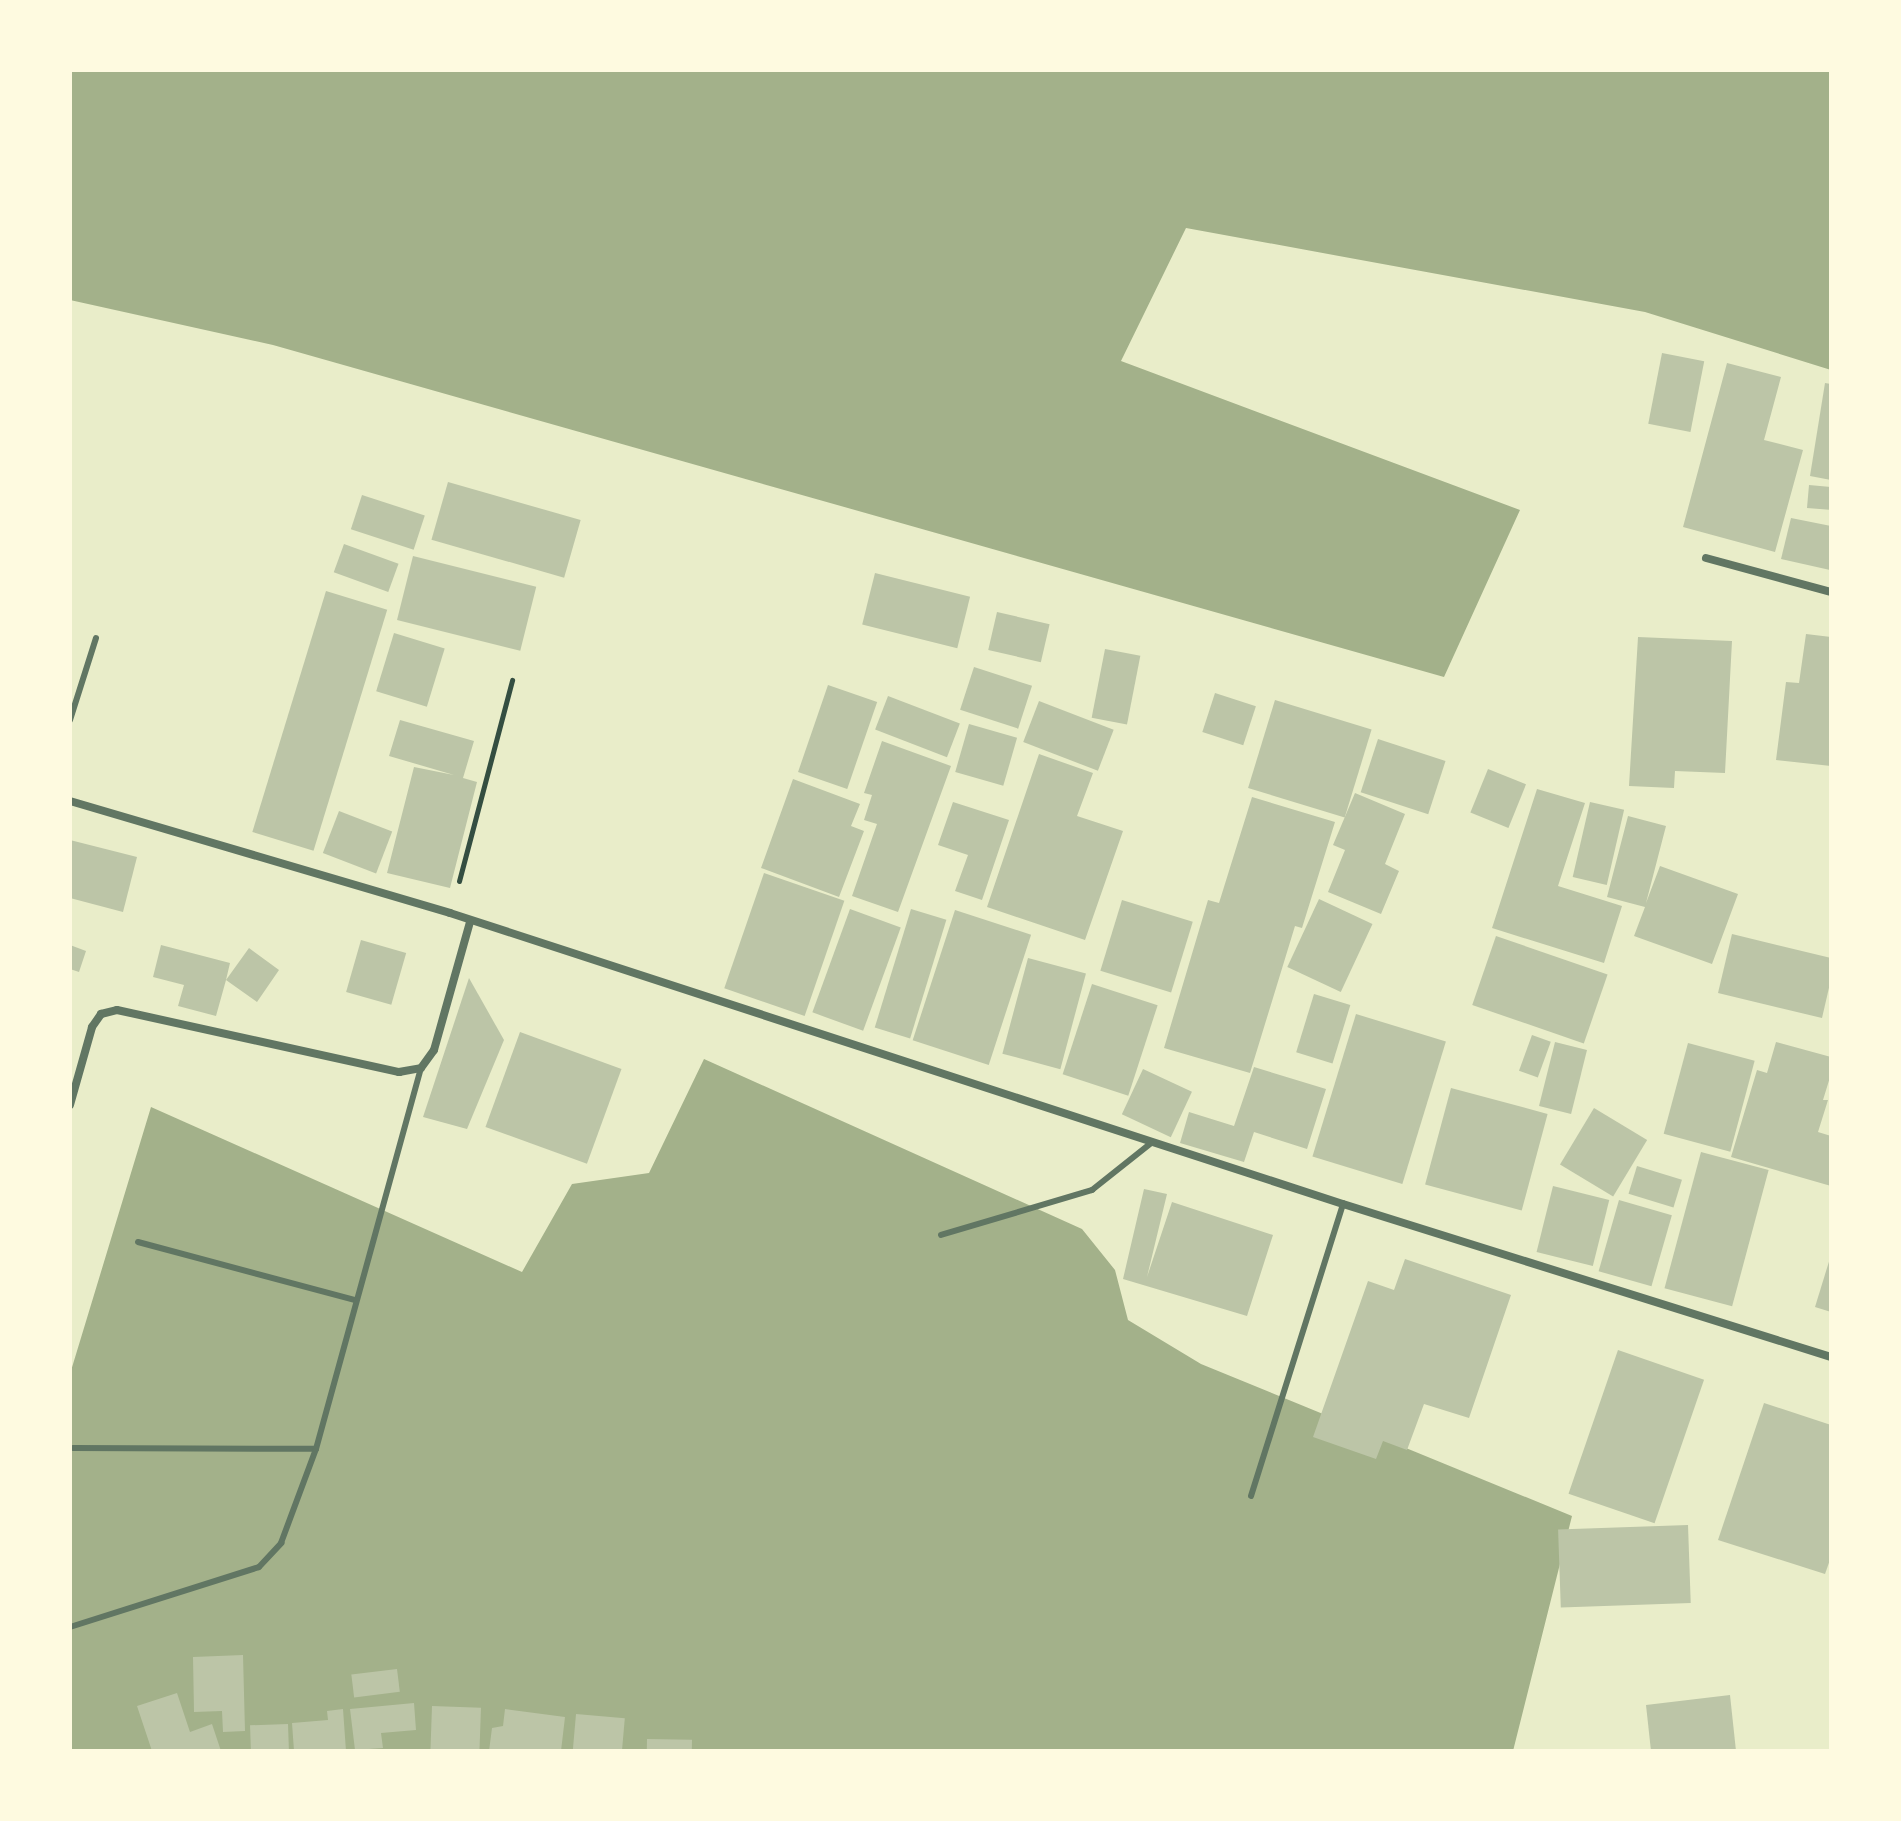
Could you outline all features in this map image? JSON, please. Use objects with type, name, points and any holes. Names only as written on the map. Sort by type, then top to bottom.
[{"type":"street","points":[[1706,558],[1831,592]]},
{"type":"street","points":[[70,801],[450,913],[1151,1143],[1831,1357]]},
{"type":"street","points":[[70,1105],[92,1027],[101,1014],[117,1010],[399,1072],[421,1068],[434,1050],[470,922]]},
{"type":"lane","points":[[70,720],[96,638]]},
{"type":"lane","points":[[70,1627],[259,1567],[281,1543],[316,1449],[354,1300],[421,1068]]},
{"type":"lane","points":[[941,1235],[1092,1190],[1151,1143]]},
{"type":"lane","points":[[1251,1496],[1343,1204]]},
{"type":"lane","points":[[138,1242],[354,1300]]},
{"type":"lane","points":[[73,1448],[316,1449]]},
{"type":"path","points":[[450,913],[512,680]]},
{"type":"shaded area","points":[[70,70],[1831,70],[1831,370],[1645,312],[1186,228],[1121,361],[1520,510],[1444,677],[273,345],[70,300]]},
{"type":"shaded area","points":[[704,1059],[1082,1229],[1115,1270],[1128,1320],[1201,1364],[1572,1516],[1513,1751],[70,1751],[70,1374],[151,1107],[522,1272],[572,1184],[649,1173]]},
{"type":"building","points":[[1662,353],[1704,361],[1690,432],[1648,424]]},
{"type":"building","points":[[1727,363],[1781,377],[1764,440],[1803,450],[1775,552],[1683,527]]},
{"type":"building","points":[[1825,383],[1831,384],[1831,480],[1810,476]]},
{"type":"building","points":[[448,482],[581,520],[564,578],[431,540]]},
{"type":"building","points":[[1809,485],[1831,487],[1829,510],[1807,508]]},
{"type":"building","points":[[362,495],[425,515],[414,550],[351,529]]},
{"type":"building","points":[[1791,518],[1831,526],[1830,570],[1781,559]]},
{"type":"building","points":[[344,544],[399,564],[388,592],[334,572]]},
{"type":"building","points":[[413,556],[536,587],[520,651],[397,620]]},
{"type":"building","points":[[875,573],[970,597],[957,648],[862,624]]},
{"type":"building","points":[[326,591],[387,610],[314,851],[252,832]]},
{"type":"building","points":[[997,612],[1050,624],[1041,662],[988,650]]},
{"type":"building","points":[[394,633],[445,648],[427,707],[376,691]]},
{"type":"building","points":[[1806,634],[1831,637],[1831,766],[1776,760],[1786,682],[1799,683]]},
{"type":"building","points":[[1638,637],[1732,641],[1725,773],[1675,771],[1674,788],[1629,786]]},
{"type":"building","points":[[1105,649],[1140,656],[1127,725],[1092,718]]},
{"type":"building","points":[[974,667],[1032,686],[1018,729],[960,710]]},
{"type":"building","points":[[828,685],[877,702],[847,789],[798,772]]},
{"type":"building","points":[[1215,693],[1256,706],[1243,745],[1202,732]]},
{"type":"building","points":[[888,696],[960,724],[947,757],[875,730]]},
{"type":"building","points":[[1275,700],[1372,730],[1345,818],[1248,788]]},
{"type":"building","points":[[1039,701],[1114,730],[1098,771],[1023,742]]},
{"type":"building","points":[[400,720],[474,741],[463,778],[477,782],[450,888],[387,873],[414,767],[454,775],[389,756]]},
{"type":"building","points":[[969,724],[1017,738],[1003,786],[955,772]]},
{"type":"building","points":[[1378,739],[1446,761],[1428,814],[1361,792]]},
{"type":"building","points":[[882,741],[951,766],[898,912],[852,896],[877,824],[864,820],[872,795],[864,793]]},
{"type":"building","points":[[1039,754],[1093,773],[1077,816],[1123,831],[1085,940],[987,907]]},
{"type":"building","points":[[1488,769],[1526,784],[1508,828],[1470,813]]},
{"type":"building","points":[[793,779],[860,804],[851,826],[864,831],[839,897],[761,868]]},
{"type":"building","points":[[1537,789],[1585,803],[1558,886],[1622,906],[1604,963],[1492,928]]},
{"type":"building","points":[[1355,793],[1405,814],[1385,864],[1399,871],[1381,914],[1328,892],[1345,850],[1333,845]]},
{"type":"building","points":[[1252,797],[1335,822],[1302,928],[1295,926],[1250,1073],[1164,1048],[1208,900],[1219,903]]},
{"type":"building","points":[[953,802],[1009,820],[982,900],[955,891],[968,855],[938,845]]},
{"type":"building","points":[[1590,802],[1624,810],[1607,885],[1573,877]]},
{"type":"building","points":[[339,811],[392,831],[376,873],[323,853]]},
{"type":"building","points":[[1628,816],[1666,826],[1646,903],[1660,866],[1738,894],[1712,964],[1634,936],[1645,907],[1607,897]]},
{"type":"building","points":[[70,840],[137,857],[123,912],[70,898]]},
{"type":"building","points":[[764,873],[844,901],[805,1016],[724,988]]},
{"type":"building","points":[[1319,899],[1372,924],[1341,992],[1287,967]]},
{"type":"building","points":[[1122,900],[1193,922],[1171,992],[1100,971]]},
{"type":"building","points":[[850,909],[901,927],[863,1031],[812,1012]]},
{"type":"building","points":[[911,909],[946,920],[910,1038],[875,1028]]},
{"type":"building","points":[[955,910],[1031,935],[989,1065],[913,1040]]},
{"type":"building","points":[[1732,934],[1831,958],[1831,979],[1822,1018],[1718,993]]},
{"type":"building","points":[[1496,936],[1608,974],[1584,1043],[1472,1005]]},
{"type":"building","points":[[361,940],[406,953],[391,1005],[346,992]]},
{"type":"building","points":[[70,945],[86,951],[79,972],[70,969]]},
{"type":"building","points":[[161,945],[230,963],[216,1016],[178,1006],[184,985],[153,977]]},
{"type":"building","points":[[249,948],[279,970],[257,1002],[226,980]]},
{"type":"building","points":[[1028,958],[1086,974],[1060,1069],[1002,1054]]},
{"type":"building","points":[[469,978],[504,1040],[467,1129],[423,1117]]},
{"type":"building","points":[[1092,984],[1158,1005],[1128,1096],[1063,1074]]},
{"type":"building","points":[[1314,994],[1350,1005],[1333,1063],[1296,1052]]},
{"type":"building","points":[[1356,1014],[1446,1041],[1402,1184],[1312,1156]]},
{"type":"building","points":[[520,1032],[621,1069],[587,1164],[485,1127]]},
{"type":"building","points":[[1532,1035],[1551,1042],[1538,1078],[1519,1071]]},
{"type":"building","points":[[1555,1042],[1587,1050],[1571,1114],[1539,1106]]},
{"type":"building","points":[[1776,1042],[1831,1057],[1831,1074],[1823,1100],[1828,1100],[1818,1132],[1831,1136],[1831,1186],[1731,1157],[1757,1070],[1767,1073]]},
{"type":"building","points":[[1688,1043],[1755,1061],[1730,1152],[1664,1134]]},
{"type":"building","points":[[1254,1067],[1326,1089],[1307,1149],[1254,1132],[1244,1162],[1180,1143],[1189,1112],[1234,1126]]},
{"type":"building","points":[[1143,1069],[1192,1092],[1171,1137],[1122,1114]]},
{"type":"building","points":[[1451,1088],[1548,1114],[1522,1210],[1425,1185]]},
{"type":"building","points":[[1594,1108],[1647,1140],[1613,1197],[1560,1165]]},
{"type":"building","points":[[1701,1152],[1769,1170],[1732,1306],[1665,1288]]},
{"type":"building","points":[[1637,1166],[1682,1180],[1673,1207],[1629,1194]]},
{"type":"building","points":[[1553,1186],[1609,1200],[1593,1266],[1537,1252]]},
{"type":"building","points":[[1144,1189],[1167,1194],[1147,1277],[1172,1202],[1273,1235],[1247,1316],[1123,1279]]},
{"type":"building","points":[[1619,1200],[1672,1215],[1651,1286],[1599,1271]]},
{"type":"building","points":[[1831,1255],[1831,1312],[1815,1307]]},
{"type":"building","points":[[1405,1259],[1511,1295],[1469,1418],[1424,1404],[1407,1450],[1383,1441],[1376,1459],[1313,1437],[1368,1281],[1394,1290]]},
{"type":"building","points":[[1618,1350],[1704,1380],[1655,1523],[1569,1494]]},
{"type":"building","points":[[1764,1403],[1831,1425],[1831,1557],[1825,1574],[1718,1540]]},
{"type":"building","points":[[1688,1525],[1691,1603],[1561,1607],[1558,1530]]},
{"type":"building","points":[[243,1655],[245,1731],[223,1732],[222,1711],[194,1712],[193,1657]]},
{"type":"building","points":[[397,1669],[400,1692],[354,1697],[351,1675]]},
{"type":"building","points":[[177,1693],[190,1732],[212,1724],[221,1751],[152,1751],[137,1706]]},
{"type":"building","points":[[1730,1695],[1736,1751],[1651,1751],[1646,1705]]},
{"type":"building","points":[[414,1703],[416,1730],[381,1733],[383,1748],[355,1750],[350,1709]]},
{"type":"building","points":[[432,1706],[481,1708],[479,1751],[430,1751]]},
{"type":"building","points":[[343,1709],[346,1751],[294,1751],[292,1723],[328,1720],[327,1711]]},
{"type":"building","points":[[505,1709],[565,1717],[561,1751],[489,1751],[492,1728],[503,1726]]},
{"type":"building","points":[[576,1714],[625,1718],[622,1751],[573,1751]]},
{"type":"building","points":[[288,1724],[289,1751],[251,1751],[250,1725]]},
{"type":"building","points":[[647,1739],[692,1740],[692,1751],[647,1751]]}]
